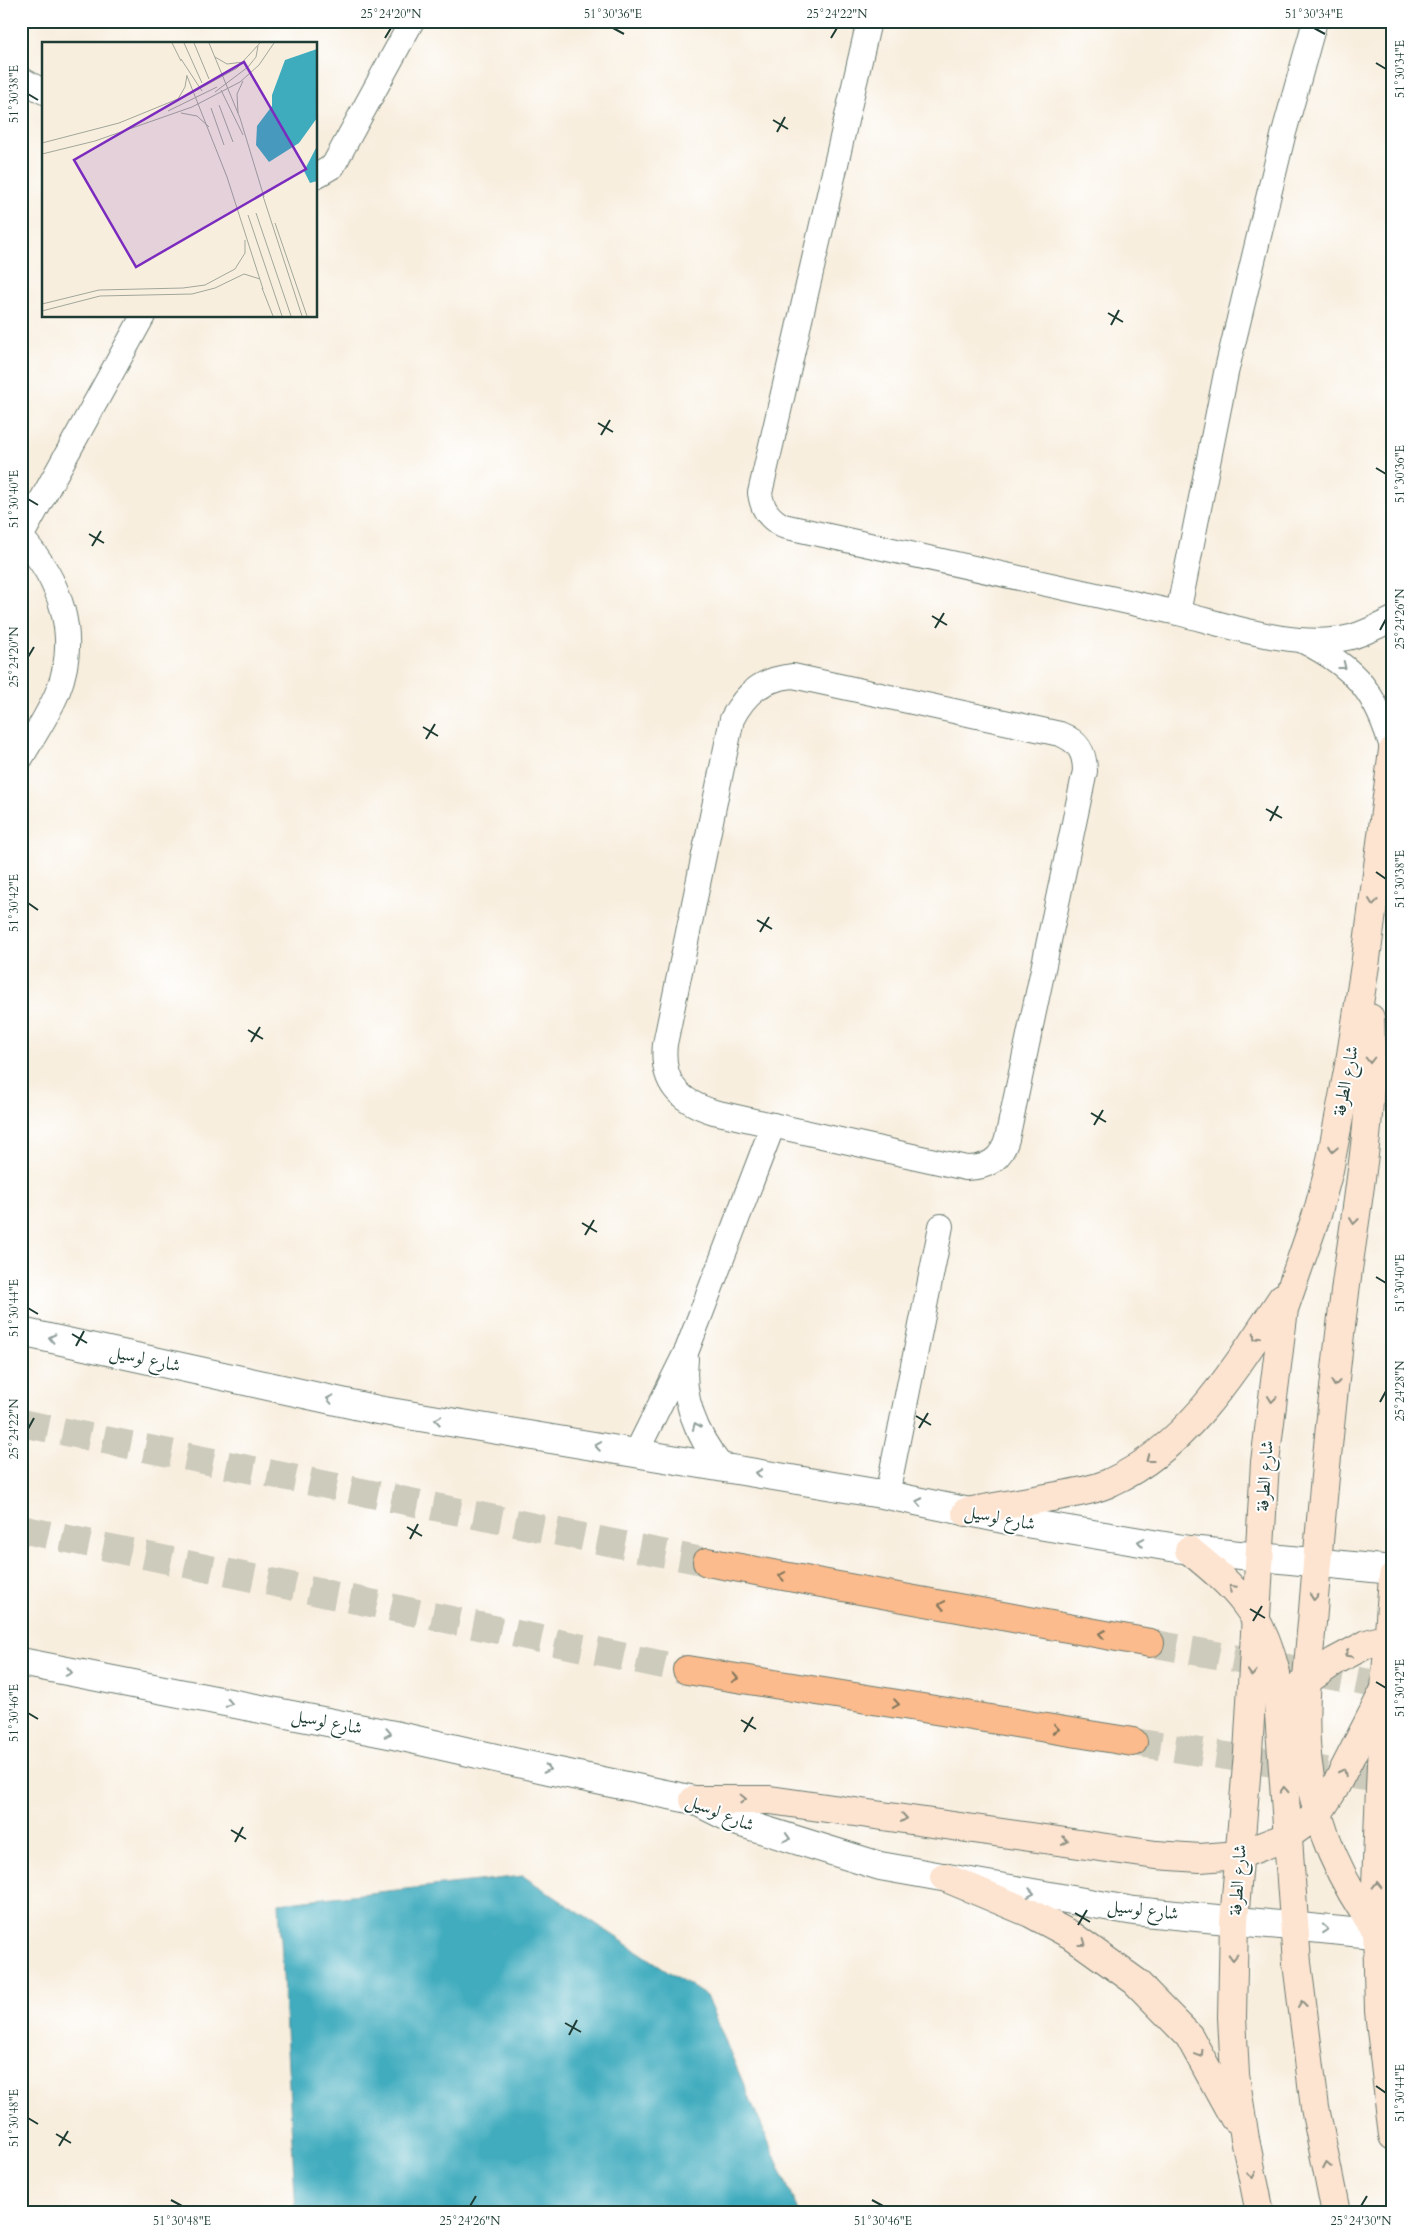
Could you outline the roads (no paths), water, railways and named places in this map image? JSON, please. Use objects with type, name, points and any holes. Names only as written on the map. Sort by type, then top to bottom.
[{"type":"highway","points":[[707,1562],[1150,1643]]},
{"type":"highway","points":[[687,1670],[1134,1742]]},
{"type":"main road","name":"شارع الطرفة","points":[[1260,2213],[1245,2139],[1235,2075],[1232,2017],[1234,1921],[1248,1753],[1265,1462],[1284,1309],[1318,1212],[1329,1170],[1351,1055],[1366,959],[1393,750]]},
{"type":"main road","points":[[1366,959],[1371,1096],[1341,1322],[1317,1563],[1304,1732],[1309,1774],[1318,1814],[1337,1865],[1363,1912],[1386,1935]]},
{"type":"main road","points":[[966,1512],[1080,1492],[1110,1483],[1146,1462],[1178,1435],[1234,1370],[1292,1282]]},
{"type":"main road","points":[[1189,1550],[1236,1590],[1256,1618],[1271,1651],[1276,1674],[1286,1837],[1294,1927],[1315,2108],[1336,2213]]},
{"type":"main road","points":[[1393,1576],[1391,1637],[1384,1691],[1376,1884],[1386,1935],[1379,2010],[1393,2136]]},
{"type":"main road","points":[[1248,1753],[1298,1687],[1343,1657],[1367,1644],[1391,1637]]},
{"type":"main road","points":[[694,1800],[770,1800],[1156,1855],[1200,1858],[1240,1856],[1286,1837],[1318,1814],[1334,1788],[1384,1691]]},
{"type":"main road","points":[[944,1877],[1071,1934],[1135,1981],[1189,2036],[1245,2139]]},
{"type":"street","name":"شارع لوسيل","points":[[21,1332],[378,1410],[887,1495],[966,1512],[1189,1550],[1393,1570]]},
{"type":"street","name":"شارع لوسيل","points":[[21,1662],[394,1734],[694,1800],[738,1822],[880,1866],[1134,1911],[1386,1935]]},
{"type":"lane","points":[[318,175],[333,166],[412,21]]},
{"type":"lane","points":[[869,21],[760,493],[763,508],[773,520],[783,526],[1178,613],[1242,629],[1302,640],[1334,640],[1351,636],[1393,618]]},
{"type":"lane","points":[[1178,613],[1226,374],[1283,136],[1315,21]]},
{"type":"lane","points":[[21,79],[42,91]]},
{"type":"lane","points":[[21,758],[58,692],[65,666],[67,639],[64,612],[47,568],[21,537],[142,318]]},
{"type":"lane","points":[[1302,640],[1334,658],[1352,673],[1371,695],[1385,722],[1393,750]]},
{"type":"lane","points":[[793,676],[1060,734],[1077,743],[1083,752],[1085,771],[1007,1139],[1004,1150],[997,1159],[988,1165],[966,1168],[773,1125],[714,1112],[685,1100],[674,1088],[666,1074],[663,1059],[728,734],[732,719],[740,704],[750,692],[763,683],[793,676]]},
{"type":"lane","points":[[636,1453],[687,1350],[773,1125]]},
{"type":"lane","points":[[887,1495],[941,1226]]},
{"type":"lane","points":[[687,1350],[685,1385],[691,1413],[698,1432],[709,1451],[722,1467]]},
{"type":"water","points":[[523,1876],[706,1996],[799,2213],[296,2213],[279,1903]]},
{"type":"tunnel","points":[[21,1423],[707,1562]]},
{"type":"tunnel","points":[[21,1529],[687,1670]]},
{"type":"tunnel","points":[[1150,1643],[1393,1687]]},
{"type":"tunnel","points":[[1133,1742],[1393,1781]]}]
